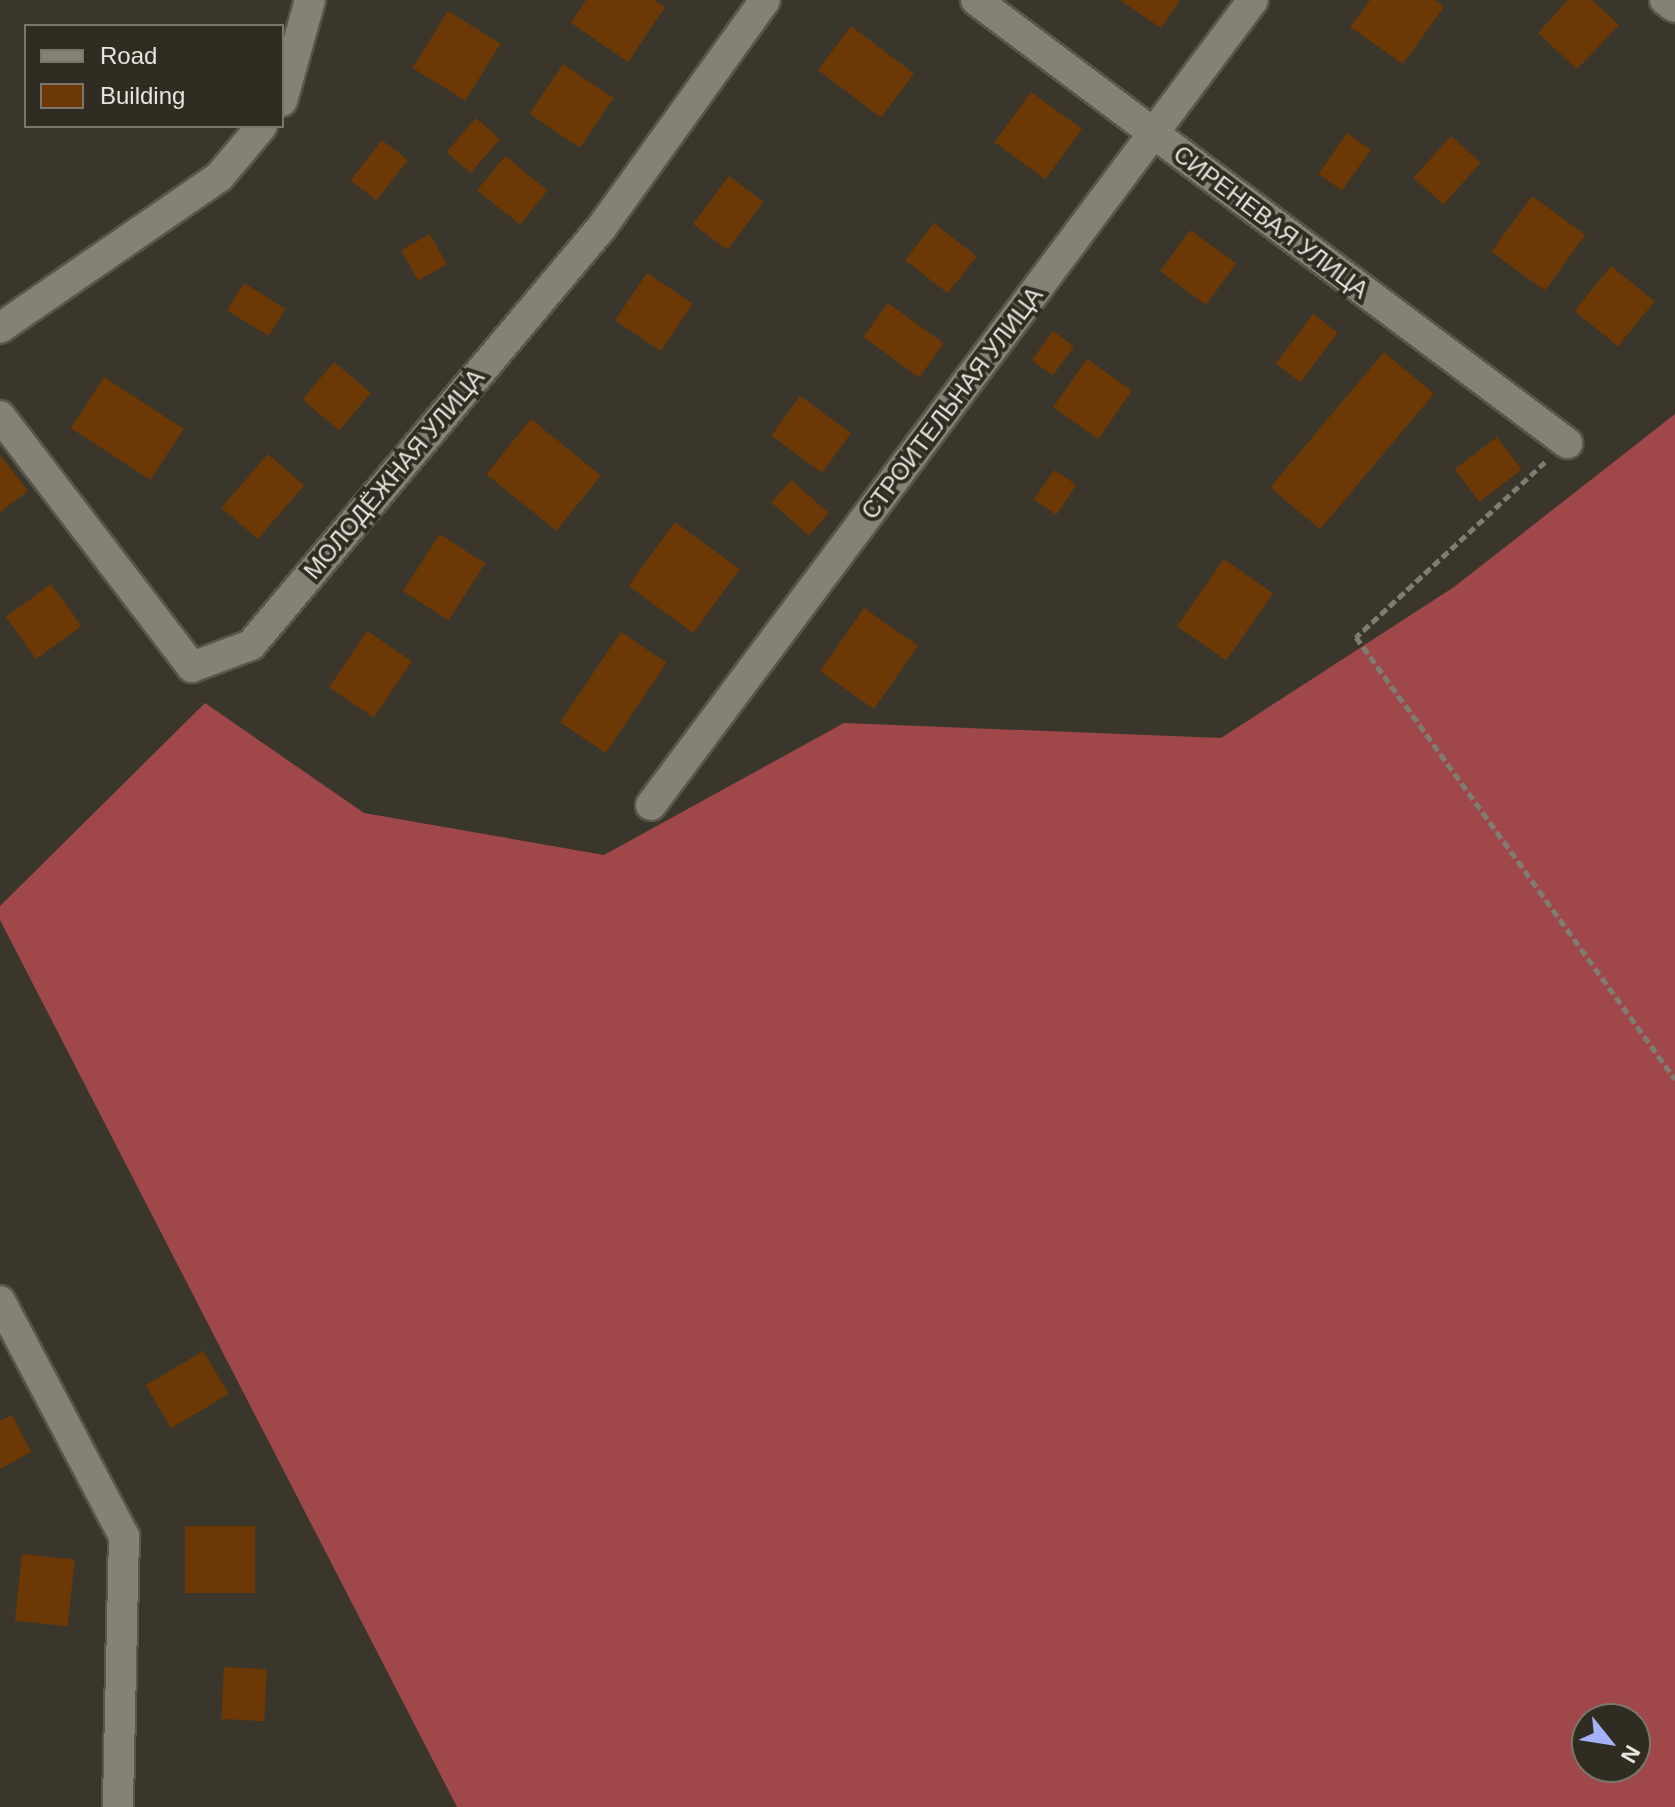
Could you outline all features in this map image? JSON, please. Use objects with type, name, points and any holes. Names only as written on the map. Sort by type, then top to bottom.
[{"type":"street","points":[[284,94],[310,0]]},
{"type":"street","name":"МОЛОДЁЖНАЯ УЛИЦА","points":[[0,416],[192,667],[251,645],[602,227],[765,0]]},
{"type":"street","name":"СИРЕНЕВАЯ УЛИЦА","points":[[976,0],[1567,443]]},
{"type":"street","name":"СТРОИТЕЛЬНАЯ УЛИЦА","points":[[651,805],[1253,0]]},
{"type":"street","points":[[1665,0],[1675,7]]},
{"type":"street","points":[[0,328],[220,176],[260,128]]},
{"type":"street","points":[[0,1301],[124,1536],[118,1807]]},
{"type":"path","points":[[1567,443],[1356,637],[1675,1079]]},
{"type":"shaded area","points":[[1675,414],[1675,1807],[457,1807],[0,920],[0,906],[205,703],[364,813],[604,855],[844,723],[1221,738],[1454,587]]},
{"type":"building","points":[[586,0],[654,0],[665,7],[628,62],[571,23]]},
{"type":"building","points":[[1120,0],[1180,0],[1161,28]]},
{"type":"building","points":[[1370,0],[1435,0],[1444,7],[1403,64],[1350,27]]},
{"type":"building","points":[[1568,0],[1592,0],[1619,25],[1577,69],[1538,33]]},
{"type":"building","points":[[448,11],[501,44],[465,101],[412,68]]},
{"type":"building","points":[[851,26],[914,74],[881,117],[818,70]]},
{"type":"building","points":[[563,64],[614,98],[580,148],[529,114]]},
{"type":"building","points":[[1031,92],[1082,129],[1046,179],[995,142]]},
{"type":"building","points":[[476,118],[500,139],[471,173],[446,152]]},
{"type":"building","points":[[1347,133],[1371,150],[1342,191],[1318,174]]},
{"type":"building","points":[[1451,136],[1481,163],[1443,204],[1414,178]]},
{"type":"building","points":[[382,140],[408,160],[377,201],[351,180]]},
{"type":"building","points":[[505,156],[548,191],[520,225],[477,190]]},
{"type":"building","points":[[729,176],[763,202],[727,250],[693,224]]},
{"type":"building","points":[[1532,196],[1585,235],[1545,291],[1491,252]]},
{"type":"building","points":[[934,223],[977,256],[948,293],[905,260]]},
{"type":"building","points":[[1190,230],[1236,264],[1206,305],[1160,271]]},
{"type":"building","points":[[430,234],[447,265],[418,281],[401,250]]},
{"type":"building","points":[[1611,266],[1655,301],[1618,346],[1574,311]]},
{"type":"building","points":[[647,273],[693,304],[661,351],[615,320]]},
{"type":"building","points":[[244,283],[286,309],[269,336],[227,310]]},
{"type":"building","points":[[888,303],[944,344],[919,378],[863,337]]},
{"type":"building","points":[[1313,314],[1338,333],[1300,382],[1276,364]]},
{"type":"building","points":[[1053,331],[1074,346],[1053,375],[1032,360]]},
{"type":"building","points":[[1384,352],[1434,394],[1320,529],[1270,488]]},
{"type":"building","points":[[1087,359],[1132,391],[1098,439],[1053,407]]},
{"type":"building","points":[[334,362],[371,393],[339,430],[303,400]]},
{"type":"building","points":[[104,377],[184,429],[150,480],[71,428]]},
{"type":"building","points":[[800,396],[851,433],[822,473],[771,436]]},
{"type":"building","points":[[531,419],[601,476],[556,531],[486,474]]},
{"type":"building","points":[[1497,437],[1522,470],[1479,502],[1455,469]]},
{"type":"building","points":[[268,454],[304,485],[258,539],[221,508]]},
{"type":"building","points":[[0,455],[28,491],[0,512]]},
{"type":"building","points":[[1054,470],[1076,485],[1056,515],[1034,500]]},
{"type":"building","points":[[791,480],[829,513],[809,535],[771,503]]},
{"type":"building","points":[[675,522],[740,569],[693,633],[629,586]]},
{"type":"building","points":[[440,534],[485,563],[448,620],[403,591]]},
{"type":"building","points":[[1224,559],[1273,593],[1226,661],[1177,626]]},
{"type":"building","points":[[51,584],[82,626],[36,659],[6,617]]},
{"type":"building","points":[[864,608],[918,646],[874,709],[820,671]]},
{"type":"building","points":[[367,631],[412,661],[374,718],[329,687]]},
{"type":"building","points":[[621,632],[667,663],[606,753],[560,722]]},
{"type":"building","points":[[203,1351],[229,1394],[171,1428],[146,1386]]},
{"type":"building","points":[[12,1415],[31,1452],[0,1469],[0,1421]]},
{"type":"building","points":[[185,1526],[255,1526],[255,1593],[185,1593]]},
{"type":"building","points":[[22,1554],[75,1560],[68,1626],[15,1621]]},
{"type":"building","points":[[224,1667],[267,1669],[264,1721],[221,1719]]}]
